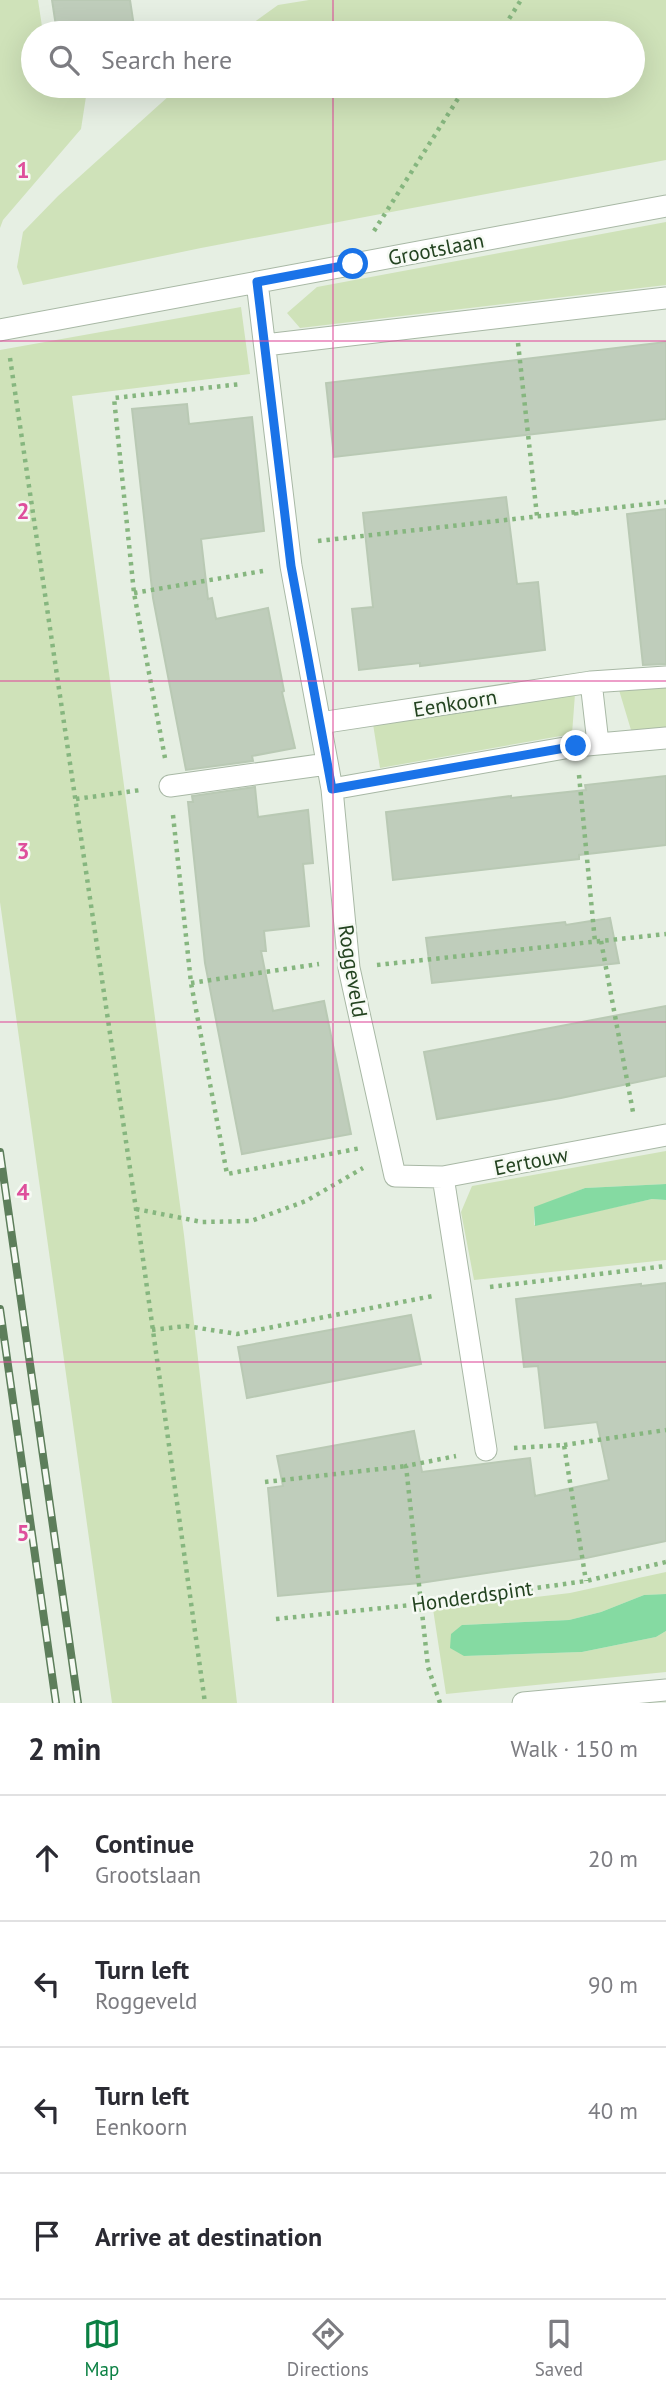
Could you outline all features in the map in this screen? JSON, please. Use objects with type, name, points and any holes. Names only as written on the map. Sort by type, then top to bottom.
[{"type":"street","name":"Grootslaan","points":[[3,330],[666,205]]},
{"type":"street","name":"Roggeveld","points":[[257,282],[291,566],[332,789],[348,964],[395,1176]]},
{"type":"street","points":[[265,345],[666,298]]},
{"type":"street","name":"Eenkoorn","points":[[320,723],[591,682],[666,677]]},
{"type":"street","points":[[591,682],[598,743]]},
{"type":"street","points":[[332,789],[576,746],[666,738]]},
{"type":"street","points":[[170,786],[327,764]]},
{"type":"street","name":"Eertouw","points":[[395,1176],[443,1177],[666,1135]]},
{"type":"street","points":[[443,1177],[486,1450]]},
{"type":"street","points":[[523,1703],[666,1690]]},
{"type":"path","points":[[508,21],[521,0]]},
{"type":"path","points":[[353,264],[458,98]]},
{"type":"path","points":[[515,314],[537,516]]},
{"type":"path","points":[[3,330],[76,799],[205,1703]]},
{"type":"path","points":[[289,544],[666,502]]},
{"type":"path","points":[[576,512],[577,520]]},
{"type":"path","points":[[134,593],[291,566]]},
{"type":"path","points":[[576,746],[598,941],[639,1140]]},
{"type":"path","points":[[76,799],[170,786]]},
{"type":"path","points":[[191,983],[348,964],[666,934]]},
{"type":"path","points":[[136,1209],[202,1222],[251,1221],[306,1201],[389,1153]]},
{"type":"path","points":[[152,1330],[186,1326],[237,1334],[461,1290],[666,1266]]},
{"type":"path","points":[[265,1482],[406,1466],[486,1450],[564,1445],[666,1430]]},
{"type":"path","points":[[564,1445],[586,1581]]},
{"type":"path","points":[[406,1466],[428,1667],[440,1703]]},
{"type":"path","name":"Honderdspint","points":[[275,1619],[421,1604],[586,1581],[666,1562]]},
{"type":"shaded area","points":[[0,0],[38,0],[41,21],[21,21],[21,98],[86,98],[81,129],[3,220],[0,228]]},
{"type":"shaded area","points":[[309,0],[666,0],[666,160],[201,248],[23,285],[17,267],[23,232],[58,196],[167,98],[645,98],[645,21],[256,21],[278,5]]},
{"type":"shaded area","points":[[666,222],[666,285],[300,328],[287,313],[317,287]]},
{"type":"shaded area","points":[[241,307],[250,374],[72,396],[184,1235],[237,1703],[112,1703],[0,902],[0,350]]},
{"type":"shaded area","points":[[666,686],[666,728],[631,730],[619,690]]},
{"type":"shaded area","points":[[575,694],[572,734],[380,768],[373,724]]},
{"type":"shaded area","points":[[666,1151],[666,1184],[585,1188],[534,1208],[534,1225],[652,1199],[666,1200],[666,1260],[474,1280],[461,1212],[472,1186]]},
{"type":"shaded area","points":[[666,1184],[666,1200],[652,1199],[535,1226],[534,1207],[585,1188]]},
{"type":"shaded area","points":[[666,1572],[666,1594],[644,1595],[601,1612],[569,1620],[462,1625],[464,1656],[582,1652],[656,1637],[666,1631],[666,1672],[446,1694],[433,1609],[570,1593]]},
{"type":"shaded area","points":[[666,1594],[666,1631],[656,1637],[582,1652],[464,1656],[450,1648],[451,1634],[462,1625],[569,1620],[601,1612],[644,1595]]},
{"type":"building","points":[[52,0],[130,0],[133,21],[55,21]]},
{"type":"building","points":[[666,342],[666,419],[334,457],[326,383]]},
{"type":"building","points":[[187,404],[189,424],[252,417],[264,531],[201,539],[208,599],[212,598],[216,619],[268,608],[284,691],[282,692],[295,748],[252,756],[253,761],[186,770],[153,598],[132,409]]},
{"type":"building","points":[[506,497],[517,584],[538,582],[545,650],[420,666],[420,663],[359,670],[352,609],[373,607],[363,513]]},
{"type":"building","points":[[666,509],[666,664],[643,665],[627,514]]},
{"type":"building","points":[[666,776],[666,845],[579,855],[579,859],[393,880],[386,812],[511,796],[586,790],[585,785]]},
{"type":"building","points":[[255,787],[258,817],[308,810],[313,863],[303,864],[309,926],[264,931],[266,951],[261,951],[273,1011],[324,1001],[351,1134],[242,1154],[205,963],[188,802],[193,802],[192,796]]},
{"type":"building","points":[[610,918],[619,963],[432,983],[426,938],[565,922],[566,925]]},
{"type":"building","points":[[666,1006],[666,1076],[561,1098],[437,1119],[424,1052]]},
{"type":"building","points":[[666,1283],[666,1541],[586,1558],[420,1583],[278,1596],[268,1488],[283,1486],[277,1456],[414,1431],[422,1472],[530,1458],[535,1496],[609,1480],[597,1422],[545,1428],[538,1366],[524,1367],[516,1299]]},
{"type":"building","points":[[411,1315],[421,1364],[247,1398],[238,1347]]},
{"type":"railway","points":[[0,1152],[78,1703]]},
{"type":"railway","points":[[0,1309],[56,1703]]},
{"type":"route","points":[[353,264],[257,282],[291,566],[332,789],[576,746]]}]
